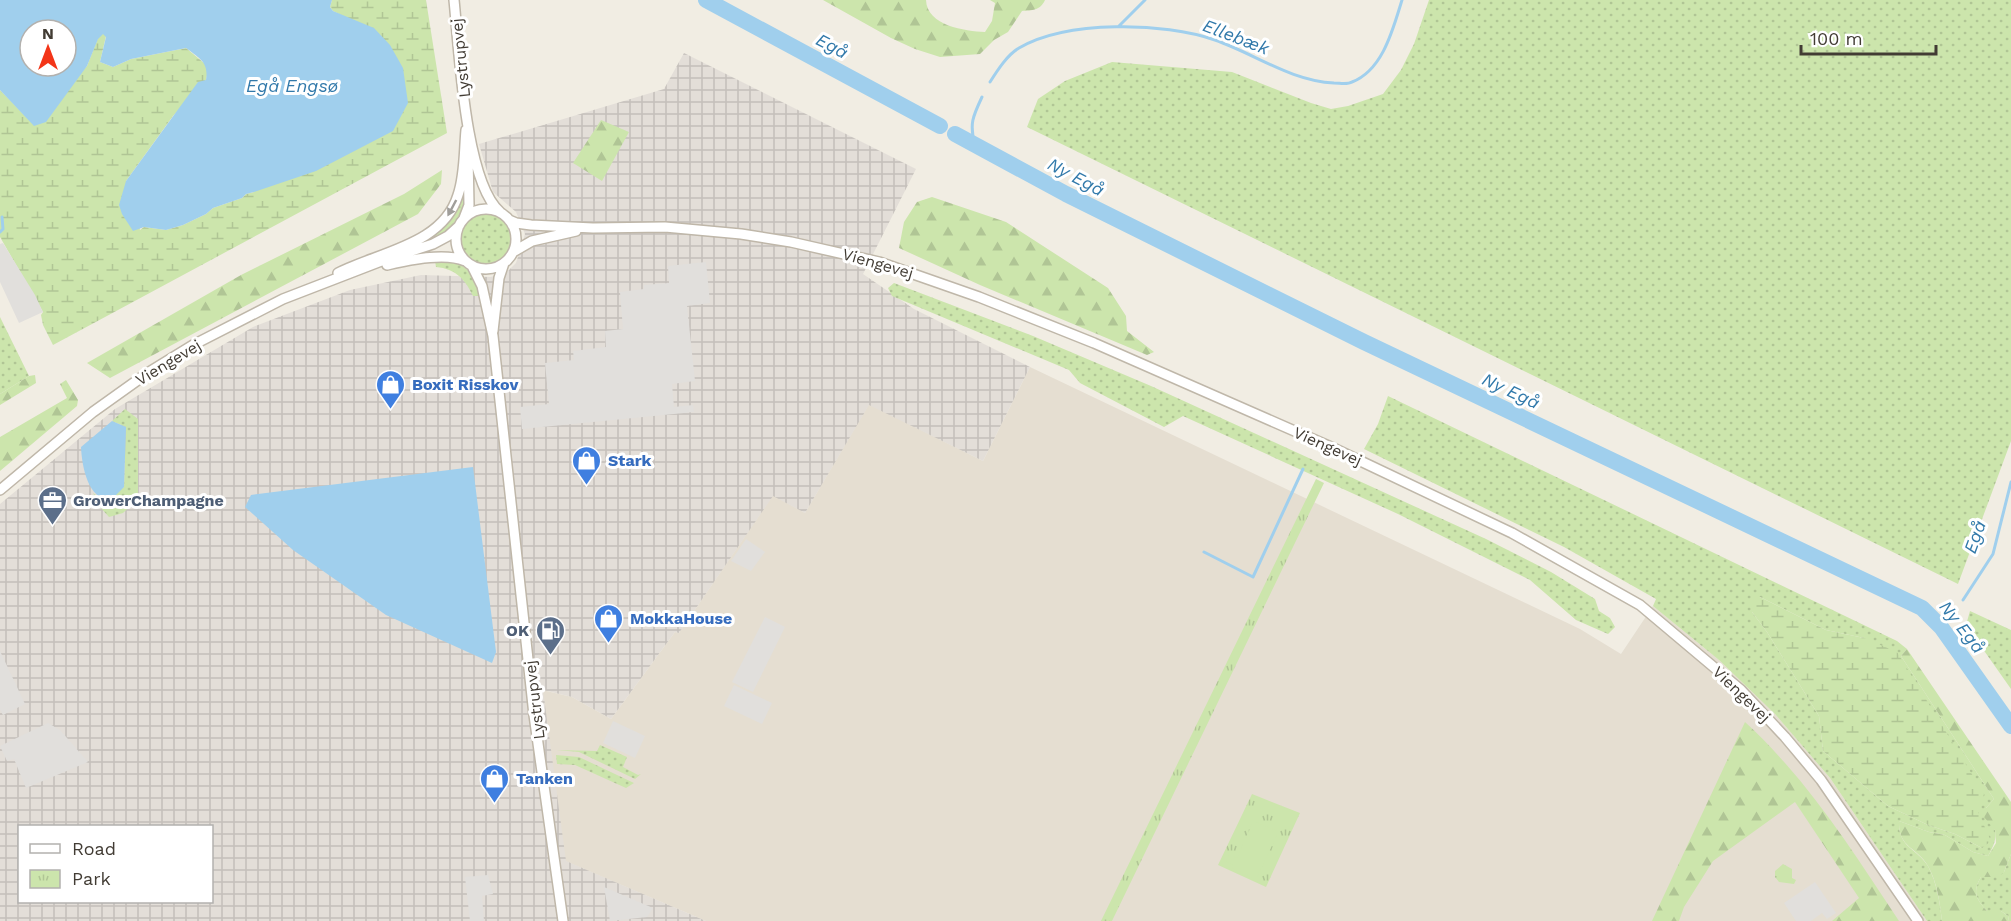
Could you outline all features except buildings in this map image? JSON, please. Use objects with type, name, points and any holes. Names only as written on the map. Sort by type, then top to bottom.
[{"type":"street","name":"Lystrupvej","points":[[454,0],[467,116],[481,182],[487,197],[500,212]]},
{"type":"street","name":"Lystrupvej","points":[[461,222],[468,210],[467,116]]},
{"type":"street","points":[[303,291],[356,264],[420,239],[437,228],[451,211],[459,193],[466,130]]},
{"type":"street","points":[[483,209],[500,212],[509,220],[516,235],[513,252],[504,263],[489,269],[479,269],[468,263],[458,252],[456,243],[461,222],[473,212],[483,209]]},
{"type":"street","name":"Viengevej","points":[[509,220],[531,225],[593,228],[665,227],[741,234],[855,255],[906,271],[1094,343],[1331,447],[1512,532],[1640,605],[1741,690],[1821,780],[1917,921]]},
{"type":"street","name":"Viengevej","points":[[0,490],[93,411],[148,372],[193,345],[303,291],[433,244],[448,236],[461,222]]},
{"type":"street","name":"Viengevej","points":[[513,252],[532,241],[593,228]]},
{"type":"street","name":"Viengevej","points":[[358,271],[422,259],[455,258],[468,263]]},
{"type":"street","name":"Lystrupvej","points":[[468,263],[482,286],[493,336],[534,715],[563,921]]},
{"type":"street","name":"Lystrupvej","points":[[493,336],[499,278],[504,263]]},
{"type":"shaded area","points":[[684,53],[916,169],[863,274],[914,309],[1030,367],[983,461],[869,405],[805,513],[773,496],[679,633],[675,632],[611,719],[572,697],[543,690],[566,861],[706,921],[0,921],[0,504],[115,409],[253,327],[350,290],[421,275],[490,277],[505,274],[516,263],[525,234],[516,212],[493,192],[479,144],[664,89]]},
{"type":"shaded area","points":[[3,243],[43,312],[19,323],[0,282],[0,244]]},
{"type":"shaded area","points":[[706,262],[710,303],[687,306],[695,381],[672,384],[674,407],[693,405],[694,412],[522,429],[520,407],[549,404],[545,363],[574,360],[573,351],[606,347],[605,331],[623,329],[620,292],[644,289],[644,285],[669,283],[668,266]]},
{"type":"shaded area","points":[[1030,367],[1580,629],[1621,654],[1653,606],[1719,660],[1775,714],[1830,778],[1927,921],[706,921],[565,861],[542,690],[572,697],[611,719],[675,632],[679,633],[773,495],[805,513],[869,404],[983,461]]},
{"type":"shaded area","points":[[746,539],[765,552],[751,571],[731,561]]},
{"type":"shaded area","points":[[765,617],[785,627],[753,692],[732,682]]},
{"type":"shaded area","points":[[0,651],[25,704],[3,715],[0,710]]},
{"type":"shaded area","points":[[734,685],[772,703],[762,724],[724,706]]},
{"type":"shaded area","points":[[613,721],[645,736],[635,758],[603,743]]},
{"type":"shaded area","points":[[48,723],[60,730],[88,762],[26,788],[14,759],[7,761],[0,746]]},
{"type":"shaded area","points":[[488,875],[493,894],[482,896],[484,921],[470,921],[465,877]]},
{"type":"shaded area","points":[[1815,882],[1836,913],[1827,919],[1822,913],[1811,921],[1796,921],[1784,903]]},
{"type":"shaded area","points":[[604,887],[653,908],[647,917],[610,921]]},
{"type":"green space","points":[[332,0],[426,0],[447,133],[53,345],[43,325],[41,315],[43,312],[0,237],[0,90],[34,125],[87,66],[98,38],[103,33],[106,36],[100,62],[113,67],[131,59],[186,48],[204,63],[208,70],[206,80],[173,116],[126,181],[140,230],[144,227],[166,230],[183,225],[213,208],[254,192],[351,20],[333,11],[330,7]]},
{"type":"green space","points":[[823,0],[926,0],[928,9],[940,21],[958,28],[985,32],[992,21],[995,3],[990,0],[1045,0],[1038,8],[1022,11],[1008,32],[994,40],[980,54],[940,57],[891,38]]},
{"type":"green space","points":[[1429,0],[2011,0],[2011,441],[1958,584],[1027,127],[1038,99],[1065,81],[1112,62],[1232,72],[1331,109],[1348,106],[1383,94],[1401,70],[1414,44]]},
{"type":"green space","points":[[601,120],[629,132],[602,181],[573,163]]},
{"type":"green space","points":[[442,170],[441,184],[418,214],[110,378],[87,363],[241,275],[404,194]]},
{"type":"green space","points":[[463,184],[465,194],[462,211],[445,232],[429,242],[427,238],[437,231]]},
{"type":"green space","points":[[932,197],[1006,222],[1108,288],[1126,316],[1127,331],[1154,352],[1147,355],[980,285],[899,248],[904,222],[917,202]]},
{"type":"green space","points":[[481,214],[491,214],[504,221],[511,234],[511,244],[504,257],[491,264],[481,264],[472,260],[465,253],[461,244],[461,234],[465,225],[472,218]]},
{"type":"green space","points":[[435,261],[453,262],[466,268],[475,279],[481,296],[473,296],[459,276],[449,270],[436,267]]},
{"type":"green space","points":[[894,283],[1033,336],[1151,386],[1486,539],[1551,572],[1595,599],[1599,611],[1610,618],[1615,627],[1608,634],[1576,620],[1530,580],[1398,514],[1183,416],[1164,427],[1080,383],[1069,370],[892,296],[888,288]]},
{"type":"green space","points":[[0,317],[29,376],[0,394]]},
{"type":"green space","points":[[35,375],[36,383],[0,405],[0,394],[29,376]]},
{"type":"green space","points":[[66,380],[78,400],[77,406],[0,471],[0,437],[67,398],[60,384]]},
{"type":"green space","points":[[1388,396],[1897,641],[1907,649],[1901,656],[1994,799],[1986,808],[1995,832],[1994,842],[1988,856],[1973,852],[1945,835],[1899,821],[1905,842],[1928,866],[1938,893],[1942,921],[1927,921],[1830,778],[1775,714],[1719,660],[1653,606],[1656,599],[1564,547],[1364,449],[1378,424]],"holes":[[[1760,597],[1826,630],[1864,638],[1982,848],[1888,806],[1823,751],[1819,716],[1752,612]]]},
{"type":"green space","points":[[125,409],[138,419],[138,499],[123,513],[109,517],[100,507],[93,493],[103,500],[124,487],[126,427],[112,421]]},
{"type":"green space","points":[[1316,479],[1324,483],[1112,921],[1101,921]]},
{"type":"green space","points":[[1760,597],[1826,630],[1864,638],[1897,652],[1984,794],[1978,812],[1991,841],[1982,848],[1888,806],[1823,751],[1819,716],[1752,612],[1754,599]]},
{"type":"green space","points":[[1970,611],[2011,630],[2011,689],[1966,625]]},
{"type":"green space","points":[[1907,649],[2011,802],[2011,854],[2004,872],[1998,877],[1981,877],[1976,891],[1980,903],[1987,911],[2001,911],[2008,916],[2009,921],[1942,921],[1938,893],[1931,872],[1924,860],[1902,837],[1899,821],[1945,835],[1973,852],[1988,856],[1996,843],[1995,830],[1984,817],[1986,808],[1994,799],[1901,656]]},
{"type":"green space","points":[[1745,722],[1768,744],[1809,792],[1899,921],[1832,921],[1859,898],[1795,802],[1713,861],[1684,907],[1679,921],[1652,921]]},
{"type":"green space","points":[[600,745],[627,757],[623,767],[638,775],[641,774],[635,779],[579,752],[556,750],[597,751]]},
{"type":"green space","points":[[556,755],[579,757],[634,783],[626,788],[575,765],[557,764]]},
{"type":"green space","points":[[1252,794],[1300,813],[1266,887],[1218,865]]},
{"type":"green space","points":[[1256,822],[1275,830],[1277,835],[1256,879],[1232,868],[1233,865],[1226,862],[1229,855],[1237,858],[1252,824]]},
{"type":"green space","points":[[2011,854],[2011,921],[2009,921],[2008,916],[2001,911],[1987,911],[1980,903],[1976,891],[1981,877],[2004,872]]},
{"type":"green space","points":[[1783,864],[1792,869],[1792,878],[1796,880],[1794,884],[1779,882],[1775,877],[1775,871]]},
{"type":"water","name":"Egå Engsø","points":[[0,0],[332,0],[330,7],[333,11],[374,28],[390,45],[403,68],[408,103],[393,131],[316,171],[246,194],[242,198],[213,208],[183,225],[166,230],[144,227],[133,231],[119,205],[126,181],[198,82],[206,80],[206,69],[199,58],[186,48],[131,59],[113,67],[100,62],[106,37],[103,34],[98,39],[87,66],[46,122],[34,126],[0,90]]},
{"type":"water","points":[[112,421],[126,427],[124,487],[111,500],[103,499],[92,489],[85,473],[81,447]]},
{"type":"water","points":[[473,467],[496,652],[492,663],[386,615],[293,550],[245,507],[251,495]]},
{"type":"waterway","name":"Egå","points":[[706,0],[940,126]]},
{"type":"waterway","points":[[1119,26],[1145,0]]},
{"type":"waterway","name":"Ellebæk","points":[[990,82],[1010,55],[1039,39],[1089,28],[1143,27],[1194,34],[1215,40],[1303,77],[1318,81],[1348,83],[1363,76],[1379,58],[1390,36],[1402,0]]},
{"type":"waterway","points":[[975,145],[972,131],[973,120],[982,97]]},
{"type":"waterway","name":"Ny Egå","points":[[955,134],[1066,194],[1364,342],[1922,608],[1941,627],[2011,726]]},
{"type":"waterway","points":[[0,232],[3,229],[2,217]]},
{"type":"waterway","points":[[1204,552],[1253,577],[1303,469]]},
{"type":"waterway","name":"Egå","points":[[1963,600],[1993,554],[2011,482]]},
{"type":"waterway","name":"Ny Egå","points":[[1941,627],[1946,621]]},
{"type":"place","name":"Boxit Risskov","points":[[391,410]]},
{"type":"place","name":"Stark","points":[[587,486]]},
{"type":"place","name":"GrowerChampagne","points":[[52,526]]},
{"type":"place","name":"MokkaHouse","points":[[609,644]]},
{"type":"place","name":"OK","points":[[550,656]]},
{"type":"place","name":"Tanken","points":[[495,804]]}]
